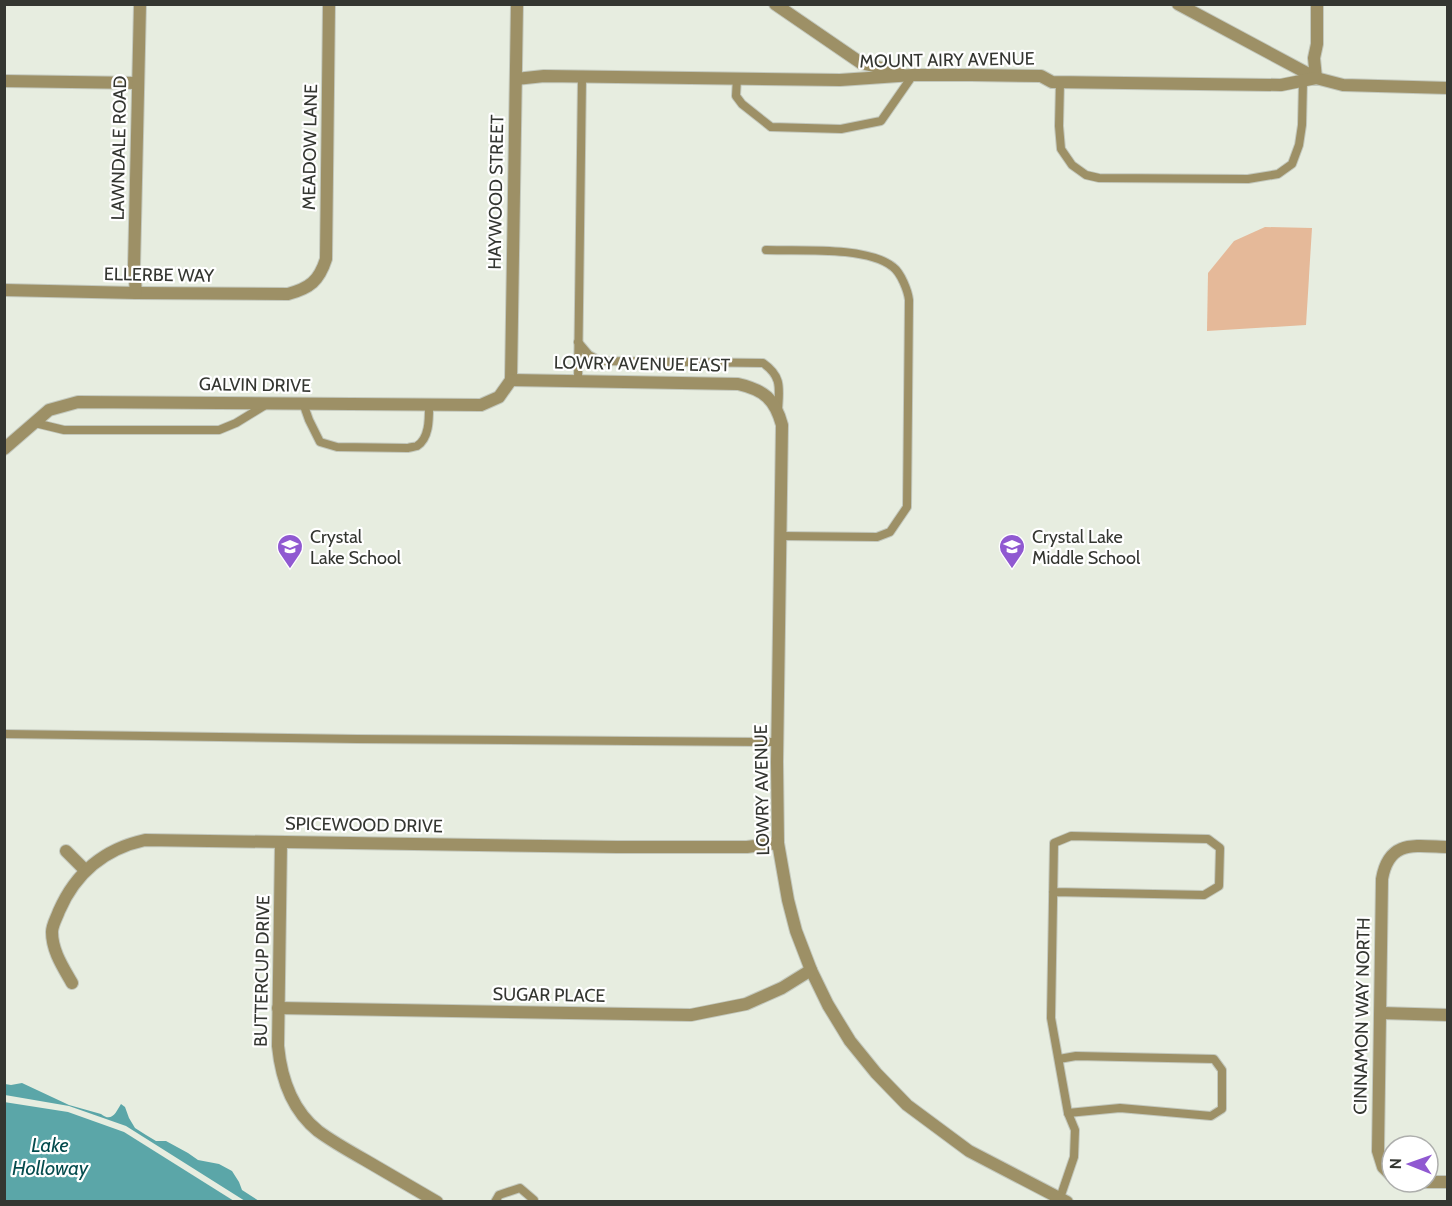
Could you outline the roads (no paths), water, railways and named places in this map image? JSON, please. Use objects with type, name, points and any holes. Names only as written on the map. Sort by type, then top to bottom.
[{"type":"street","name":"LAWNDALE ROAD","points":[[136,293],[134,268],[140,4]]},
{"type":"street","name":"MEADOW LANE","points":[[311,284],[322,273],[326,259],[329,4]]},
{"type":"street","name":"HAYWOOD STREET","points":[[511,380],[517,4]]},
{"type":"street","points":[[775,4],[861,63],[913,75]]},
{"type":"street","points":[[1178,4],[1316,78]]},
{"type":"street","points":[[1316,78],[1314,58],[1317,44],[1317,4]]},
{"type":"street","name":"MOUNT AIRY AVENUE","points":[[516,79],[544,76],[840,80],[913,75],[1041,76],[1052,82],[1281,85],[1316,78],[1343,85],[1448,88]]},
{"type":"street","points":[[4,81],[138,83]]},
{"type":"street","name":"ELLERBE WAY","points":[[4,290],[288,294],[300,291],[311,284]]},
{"type":"street","name":"LOWRY AVENUE EAST","points":[[511,380],[738,384],[754,388],[768,398],[778,411]]},
{"type":"street","name":"GALVIN DRIVE","points":[[4,449],[49,410],[78,402],[481,405],[499,397],[511,380]]},
{"type":"street","name":"LOWRY AVENUE","points":[[778,411],[782,425],[778,843],[788,900],[810,970],[850,1041],[876,1073],[907,1105],[969,1150],[1063,1200]]},
{"type":"street","name":"SPICEWOOD DRIVE","points":[[72,983],[53,948],[52,929],[65,898],[85,870],[107,853],[130,843],[145,840],[724,847],[778,843]]},
{"type":"street","name":"BUTTERCUP DRIVE","points":[[281,842],[278,1046],[280,1067],[289,1092],[302,1113],[316,1129],[437,1202]]},
{"type":"street","name":"CINNAMON WAY NORTH","points":[[1380,1157],[1378,1151],[1384,867],[1391,854],[1405,847],[1448,847]]},
{"type":"street","points":[[66,851],[85,870]]},
{"type":"street","name":"SUGAR PLACE","points":[[278,1008],[691,1015],[746,1004],[782,988],[810,970]]},
{"type":"street","points":[[1381,1013],[1448,1015]]},
{"type":"lane","points":[[737,78],[736,96],[742,104],[771,127],[841,129],[881,121],[913,75]]},
{"type":"lane","points":[[578,381],[582,77]]},
{"type":"lane","points":[[1060,82],[1059,126],[1062,149],[1072,165],[1086,175],[1099,178],[1248,179],[1278,174],[1292,164],[1299,145],[1302,124],[1303,81]]},
{"type":"lane","points":[[766,250],[844,252],[876,258],[895,268],[908,292],[909,300],[906,507],[890,532],[877,537],[781,536]]},
{"type":"lane","points":[[578,342],[589,355],[600,362],[763,363],[774,370],[779,383],[778,411]]},
{"type":"lane","points":[[35,423],[64,430],[219,430],[236,423],[269,403]]},
{"type":"lane","points":[[303,403],[320,442],[337,447],[408,448],[423,440],[428,426],[429,404]]},
{"type":"lane","points":[[4,734],[357,740],[778,742]]},
{"type":"lane","points":[[1053,892],[1204,895],[1219,886],[1220,848],[1208,839],[1071,836],[1054,843],[1053,892],[1052,1018],[1068,1113],[1075,1130],[1074,1156],[1063,1200]]},
{"type":"lane","points":[[1059,1059],[1076,1056],[1200,1058],[1214,1059],[1222,1070],[1222,1109],[1211,1116],[1120,1108],[1068,1113]]},
{"type":"lane","points":[[495,1202],[499,1196],[520,1188],[534,1202]]},
{"type":"water","points":[[22,1083],[69,1105],[108,1117],[113,1115],[121,1104],[125,1107],[135,1128],[156,1141],[166,1141],[198,1160],[219,1164],[232,1171],[242,1190],[259,1201],[245,1201],[126,1126],[69,1106],[5,1095],[5,1084]]},
{"type":"water","name":"Lake Holloway","points":[[4,1102],[68,1112],[124,1132],[234,1201],[5,1201]]},
{"type":"place","name":"Crystal Lake School","points":[[290,570]]},
{"type":"place","name":"Crystal Lake Middle School","points":[[1012,570]]}]
